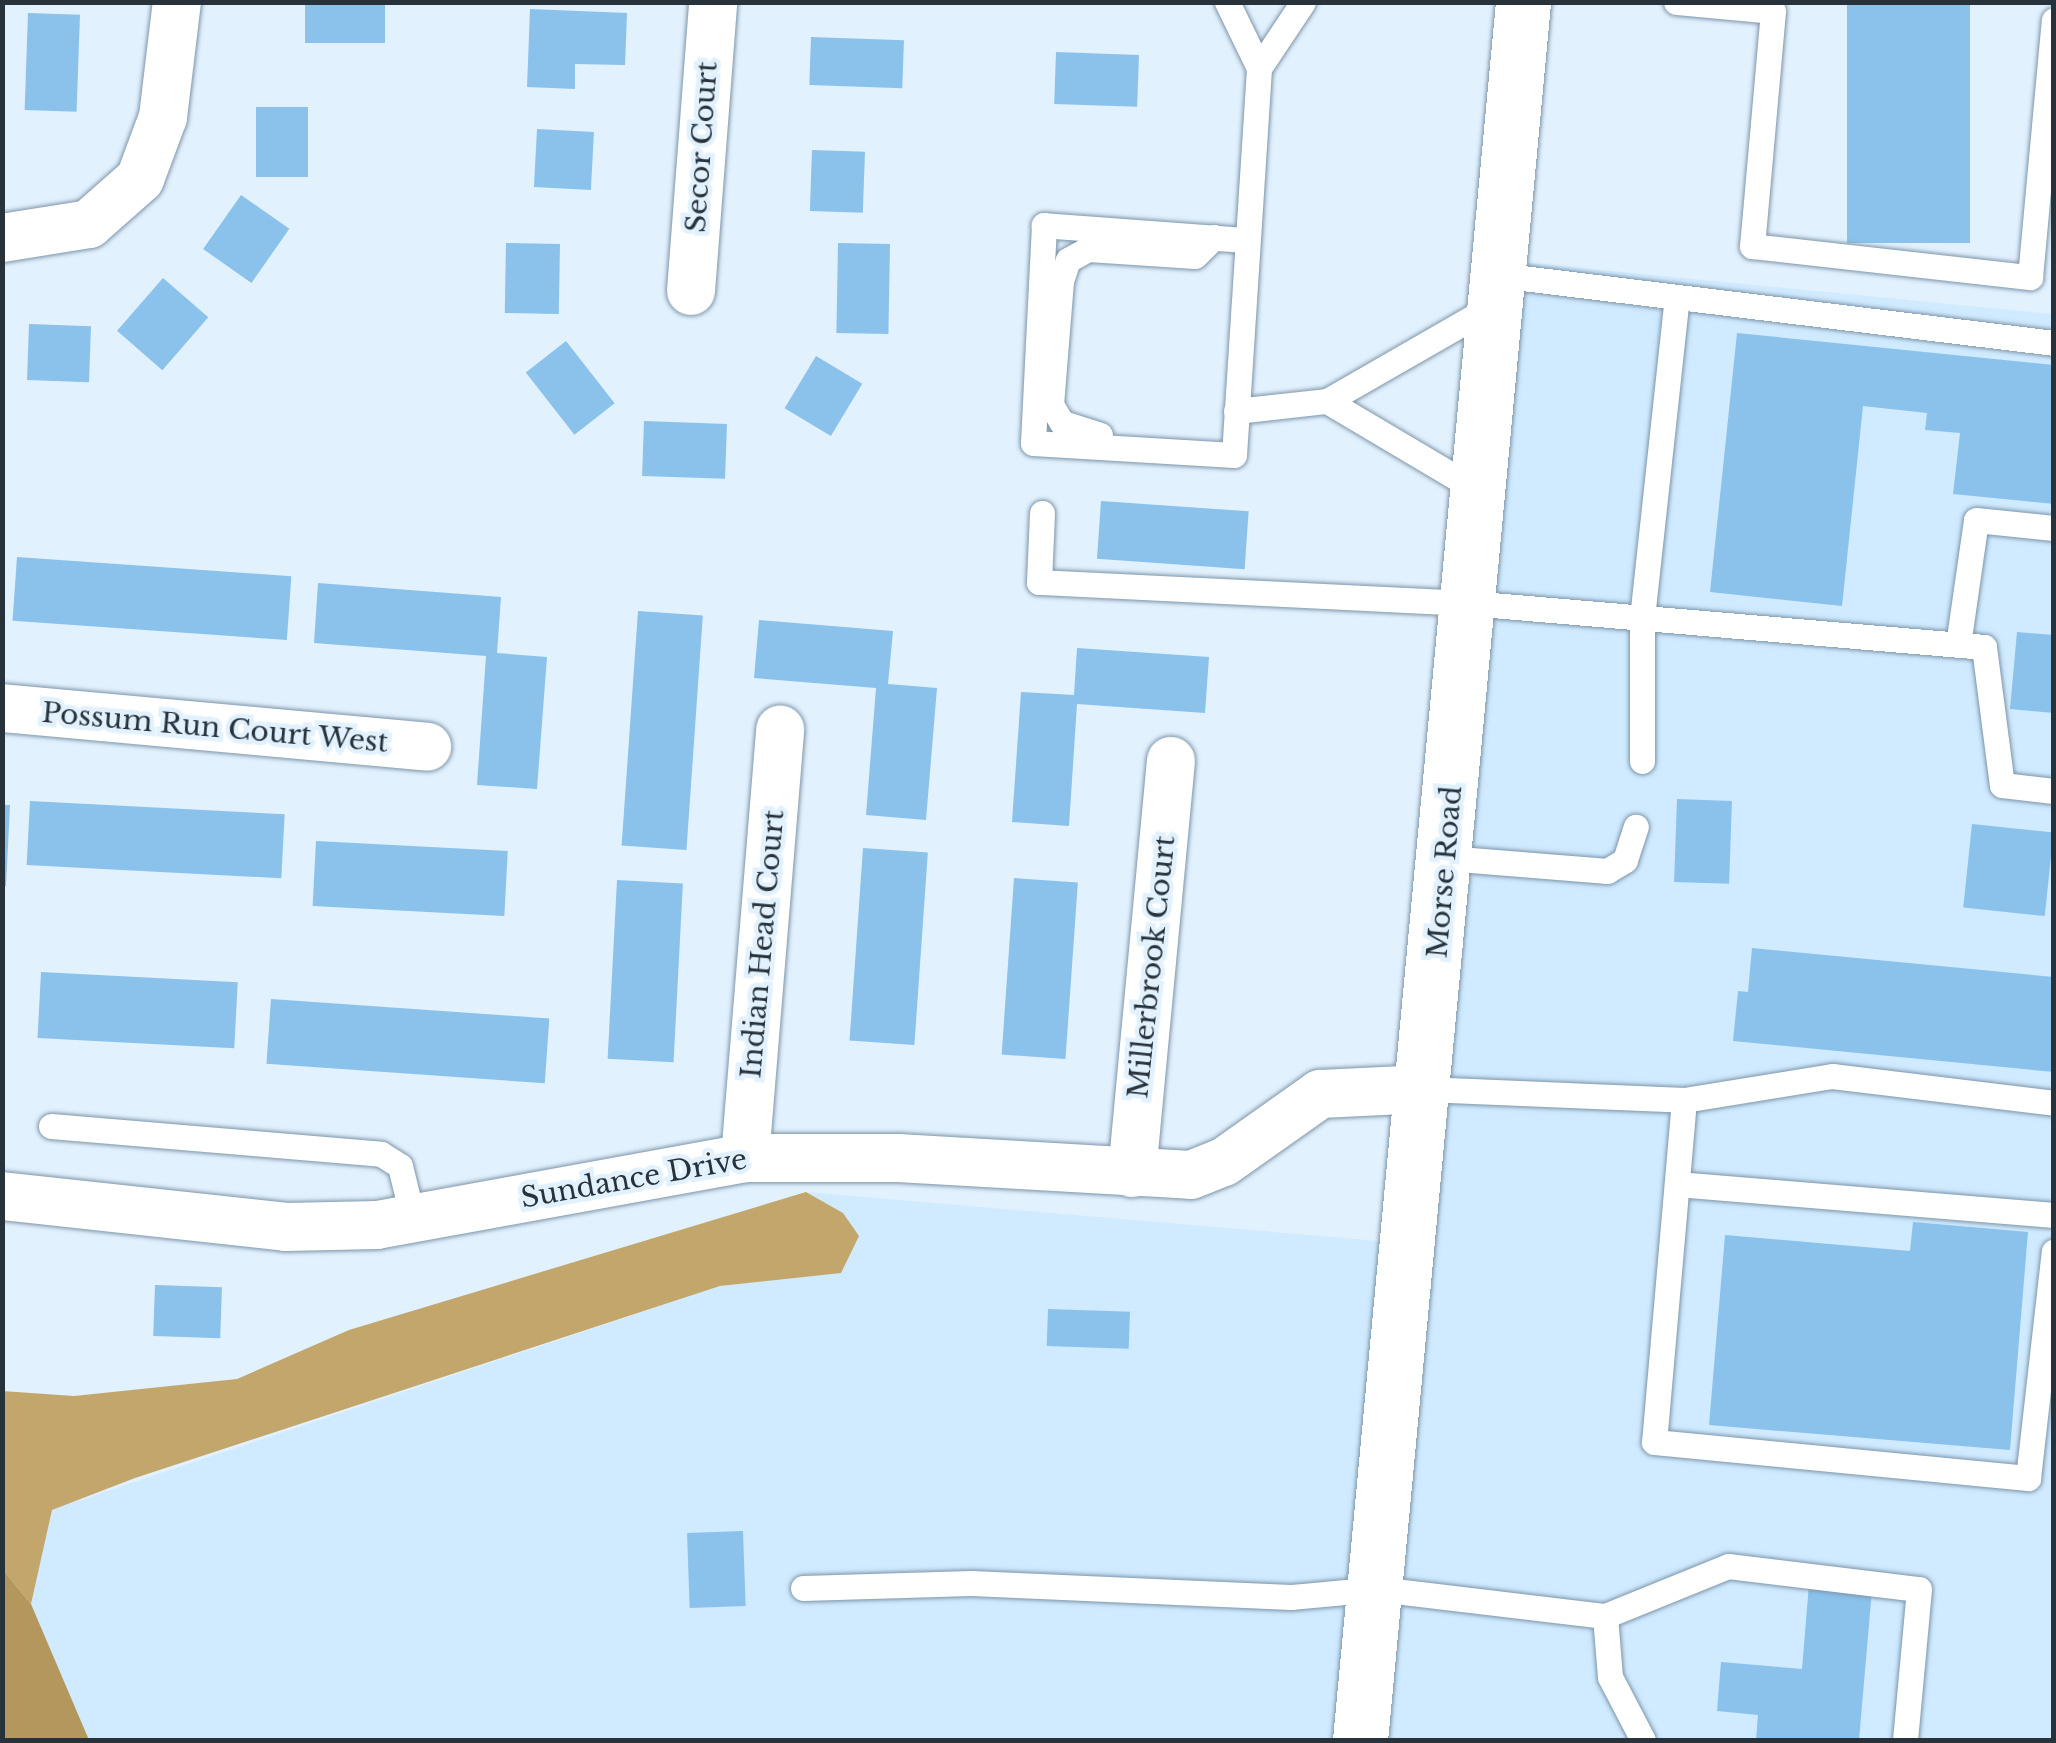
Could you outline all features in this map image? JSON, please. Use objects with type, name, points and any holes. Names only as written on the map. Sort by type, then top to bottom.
[{"type":"main road","name":"Morse Road","points":[[1360,1740],[1425,1090],[1522,2]]},
{"type":"street","points":[[2,238],[90,224],[140,180],[164,117],[177,2]]},
{"type":"street","name":"Secor Court","points":[[691,291],[712,2]]},
{"type":"street","name":"Possum Run Court West","points":[[2,708],[427,747]]},
{"type":"street","name":"Indian Head Court","points":[[745,1158],[780,729]]},
{"type":"street","name":"Millerbrook Court","points":[[1132,1172],[1171,761]]},
{"type":"street","name":"Sundance Drive","points":[[2,1196],[286,1228],[413,1219],[745,1158],[898,1158],[1191,1174],[1224,1162],[1320,1094],[1425,1090]]},
{"type":"lane","points":[[1227,2],[1259,68]]},
{"type":"lane","points":[[1224,455],[1236,411],[1259,68],[1303,2]]},
{"type":"lane","points":[[1676,2],[1774,11],[1752,246],[2030,277],[2054,20]]},
{"type":"lane","points":[[1224,455],[1033,443],[1044,225],[1246,240]]},
{"type":"lane","points":[[1214,237],[1195,256],[1088,249],[1068,260],[1051,384],[1052,405],[1062,424],[1084,434],[1192,441],[1224,455]]},
{"type":"lane","points":[[1236,411],[1326,401],[1497,289],[1678,298],[2054,343]]},
{"type":"lane","points":[[1642,761],[1642,618],[1678,298]]},
{"type":"lane","points":[[1326,401],[1478,491]]},
{"type":"lane","points":[[1042,514],[1039,582],[1469,603],[1984,647],[2002,784],[2054,791]]},
{"type":"lane","points":[[1958,644],[1976,520],[2054,528]]},
{"type":"lane","points":[[1446,858],[1607,872],[1625,860],[1636,827]]},
{"type":"lane","points":[[1425,1090],[1684,1100],[1832,1076],[2054,1104]]},
{"type":"lane","points":[[1684,1100],[1654,1442],[2028,1478],[2054,1251]]},
{"type":"lane","points":[[51,1126],[381,1154],[400,1166],[413,1219]]},
{"type":"lane","points":[[1676,1184],[2054,1214]]},
{"type":"lane","points":[[803,1588],[971,1583],[1291,1596],[1378,1588],[1605,1616],[1728,1566],[1919,1588],[1905,1740]]},
{"type":"lane","points":[[1605,1616],[1610,1678],[1642,1740]]},
{"type":"shaded area","points":[[1508,261],[2053,314],[2053,1740],[89,1740],[31,1604],[51,1510],[720,1286],[841,1272],[843,1213],[806,1192],[1414,1244]]},
{"type":"shaded area","points":[[806,1192],[843,1213],[859,1236],[841,1273],[720,1286],[135,1478],[52,1510],[31,1604],[3,1570],[2,1391],[74,1396],[237,1379],[349,1330]]},
{"type":"shaded area","points":[[3,1570],[31,1604],[89,1740],[3,1740]]},
{"type":"building","points":[[305,2],[385,2],[385,43],[305,43]]},
{"type":"building","points":[[1847,2],[1970,2],[1970,243],[1847,243]]},
{"type":"building","points":[[530,9],[627,13],[625,65],[575,64],[575,89],[527,87]]},
{"type":"building","points":[[28,13],[80,15],[77,112],[25,110]]},
{"type":"building","points":[[811,37],[904,40],[902,88],[809,85]]},
{"type":"building","points":[[1056,52],[1139,55],[1137,107],[1054,104]]},
{"type":"building","points":[[256,107],[308,107],[308,177],[256,177]]},
{"type":"building","points":[[537,129],[594,132],[591,190],[534,187]]},
{"type":"building","points":[[812,150],[865,152],[863,213],[810,211]]},
{"type":"building","points":[[241,195],[289,229],[251,283],[203,249]]},
{"type":"building","points":[[506,243],[560,244],[559,314],[505,313]]},
{"type":"building","points":[[838,243],[890,244],[888,334],[836,333]]},
{"type":"building","points":[[163,278],[208,317],[162,370],[117,331]]},
{"type":"building","points":[[29,324],[91,326],[89,382],[27,380]]},
{"type":"building","points":[[1737,333],[2054,365],[2054,504],[1953,494],[1960,433],[1925,430],[1927,413],[1863,406],[1842,606],[1710,592]]},
{"type":"building","points":[[566,341],[615,403],[574,435],[526,372]]},
{"type":"building","points":[[816,356],[862,384],[831,436],[785,408]]},
{"type":"building","points":[[644,421],[727,424],[725,479],[642,476]]},
{"type":"building","points":[[1101,501],[1249,511],[1245,569],[1097,559]]},
{"type":"building","points":[[17,557],[291,576],[287,640],[13,621]]},
{"type":"building","points":[[318,583],[501,597],[497,653],[547,657],[537,789],[477,785],[486,656],[314,643]]},
{"type":"building","points":[[638,611],[703,616],[686,850],[622,845]]},
{"type":"building","points":[[759,620],[893,631],[888,684],[937,688],[926,820],[866,815],[876,688],[754,678]]},
{"type":"building","points":[[2017,632],[2054,635],[2054,713],[2010,709]]},
{"type":"building","points":[[1077,648],[1209,657],[1205,713],[1077,704],[1069,826],[1012,822],[1021,692],[1074,695]]},
{"type":"building","points":[[1677,799],[1732,801],[1729,884],[1674,882]]},
{"type":"building","points":[[30,801],[285,814],[281,878],[27,865]]},
{"type":"building","points":[[2,805],[10,805],[6,886],[2,886]]},
{"type":"building","points":[[1972,824],[2054,833],[2045,916],[1963,908]]},
{"type":"building","points":[[316,841],[508,851],[504,916],[313,906]]},
{"type":"building","points":[[863,848],[928,853],[914,1045],[850,1041]]},
{"type":"building","points":[[1014,878],[1078,882],[1065,1059],[1002,1055]]},
{"type":"building","points":[[617,880],[683,883],[674,1062],[608,1059]]},
{"type":"building","points":[[1752,948],[2054,977],[2054,1072],[1733,1041],[1738,991],[1748,992]]},
{"type":"building","points":[[41,972],[238,982],[234,1048],[38,1038]]},
{"type":"building","points":[[271,999],[549,1018],[545,1083],[266,1064]]},
{"type":"building","points":[[1913,1222],[2028,1232],[2010,1450],[1709,1425],[1725,1235],[1910,1251]]},
{"type":"building","points":[[155,1285],[222,1287],[220,1338],[153,1336]]},
{"type":"building","points":[[1048,1309],[1130,1312],[1129,1349],[1047,1346]]},
{"type":"building","points":[[743,1531],[746,1606],[690,1608],[687,1533]]},
{"type":"building","points":[[1809,1584],[1872,1590],[1859,1740],[1756,1740],[1758,1715],[1717,1711],[1721,1662],[1802,1669]]}]
